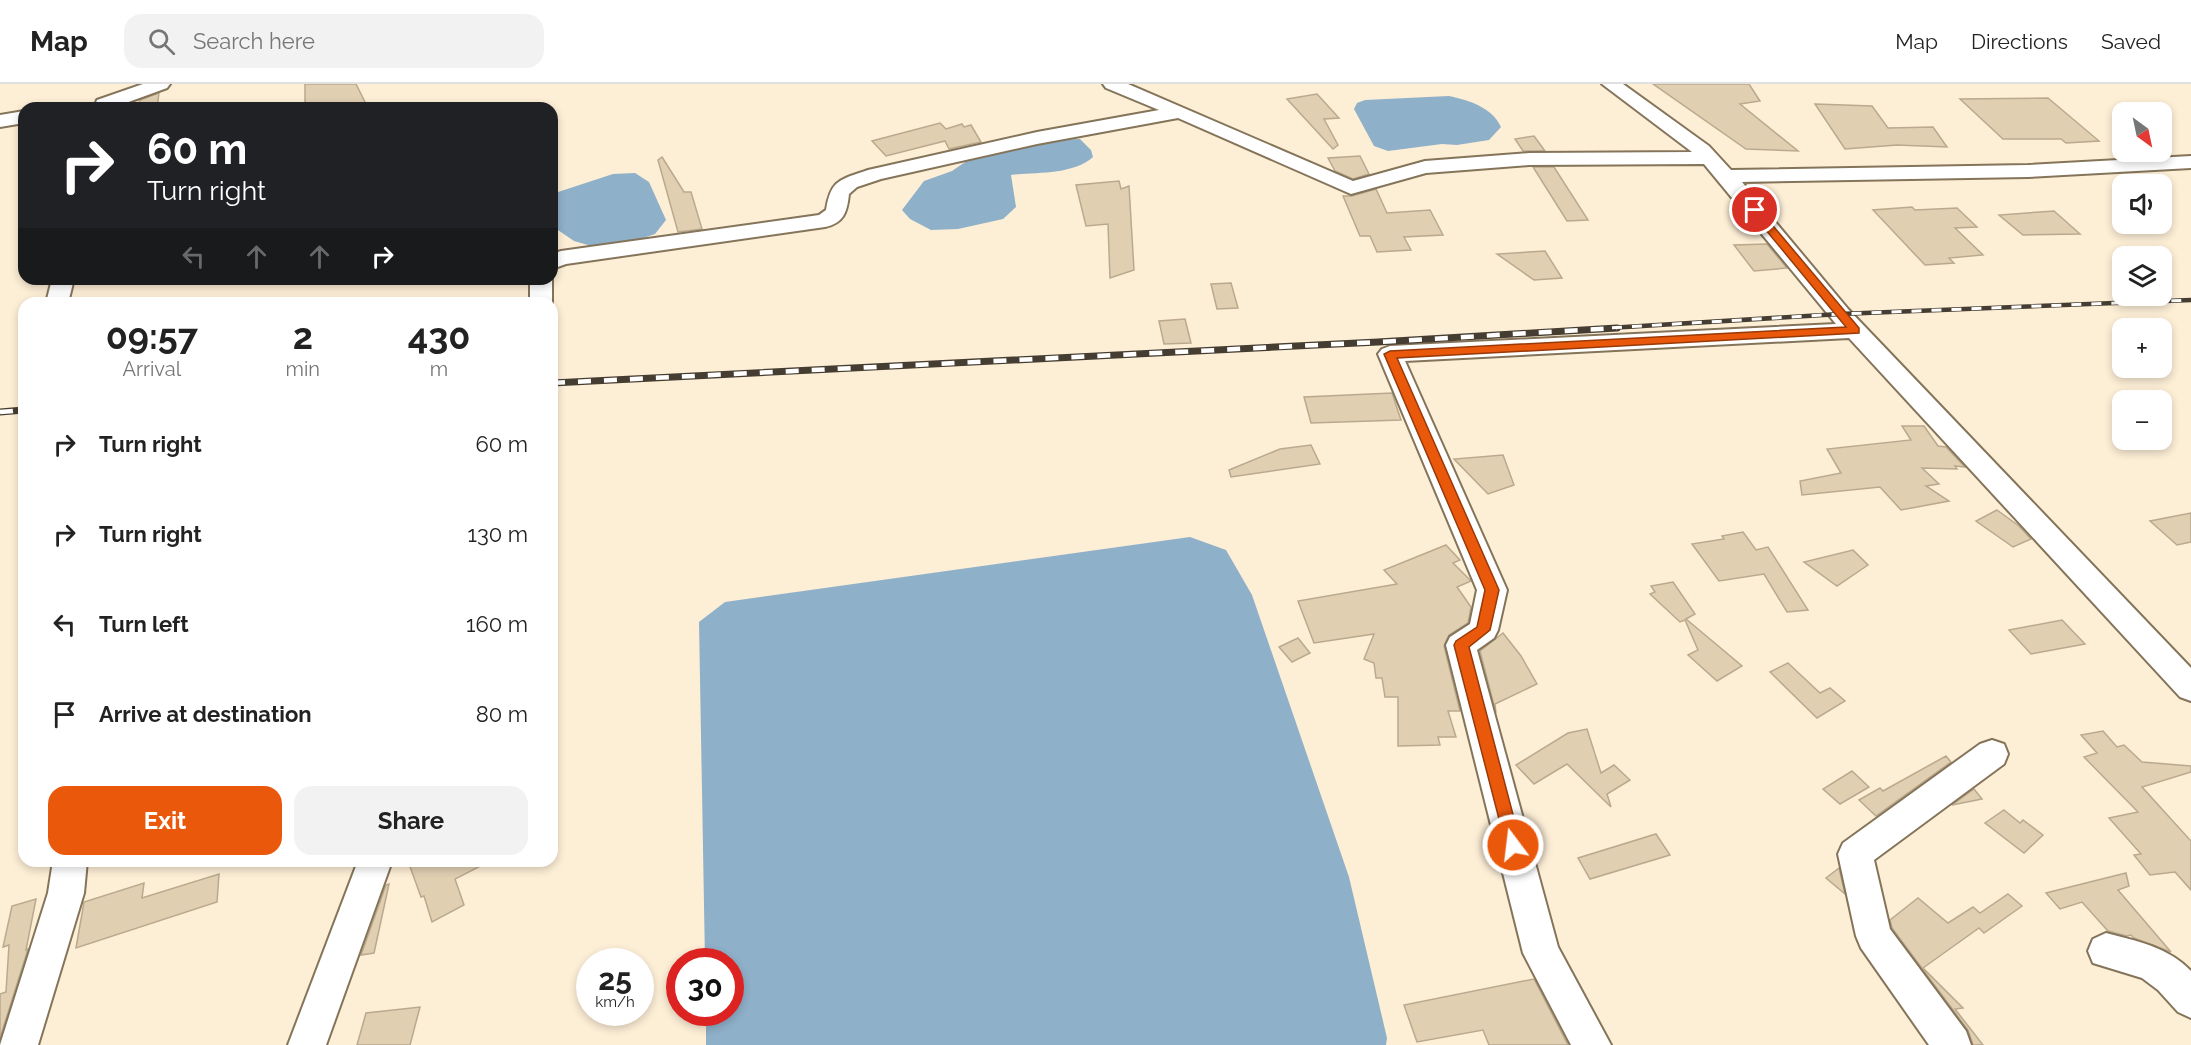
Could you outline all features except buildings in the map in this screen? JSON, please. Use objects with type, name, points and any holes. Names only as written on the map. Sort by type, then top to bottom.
[{"type":"street","points":[[107,102],[161,84]]},
{"type":"street","points":[[1112,84],[1351,188],[1425,167],[1529,159],[1718,167],[2028,171],[2191,162]]},
{"type":"street","points":[[1611,84],[1718,167],[1855,330],[2191,688]]},
{"type":"street","points":[[558,259],[825,221],[836,213],[838,192],[850,183],[875,174],[1037,138],[1180,112]]},
{"type":"street","points":[[0,121],[18,118]]},
{"type":"street","points":[[1592,1045],[1541,953],[1461,645],[1483,630],[1492,590],[1390,354],[1855,330]]},
{"type":"street","points":[[1952,1045],[1874,936],[1855,854],[1992,754]]},
{"type":"street","points":[[19,1045],[66,893],[69,867]]},
{"type":"street","points":[[307,1045],[373,867]]},
{"type":"street","points":[[2106,951],[2155,964],[2172,975],[2191,999]]},
{"type":"water","points":[[1449,96],[1486,109],[1501,127],[1489,140],[1388,151],[1374,146],[1354,109],[1357,103],[1365,100]]},
{"type":"water","points":[[1080,139],[1091,150],[1093,157],[1085,163],[1054,172],[1011,175],[1016,207],[1003,219],[958,229],[931,230],[910,219],[902,210],[924,181],[952,171],[971,158],[1038,140]]},
{"type":"water","points":[[635,173],[649,182],[666,220],[655,234],[626,244],[595,247],[574,241],[558,230],[558,192],[613,174]]},
{"type":"water","points":[[1190,537],[1226,550],[1252,595],[1349,877],[1387,1038],[1386,1045],[706,1045],[706,1026],[744,1026],[744,948],[705,948],[699,622],[725,602]]},
{"type":"railway","points":[[1592,329],[1840,314],[2191,300]]},
{"type":"railway","points":[[558,383],[1617,328]]},
{"type":"railway","points":[[0,412],[18,410]]},
{"type":"route","points":[[1513,845],[1461,645],[1483,630],[1492,590],[1390,354],[1855,330],[1755,210]]}]
